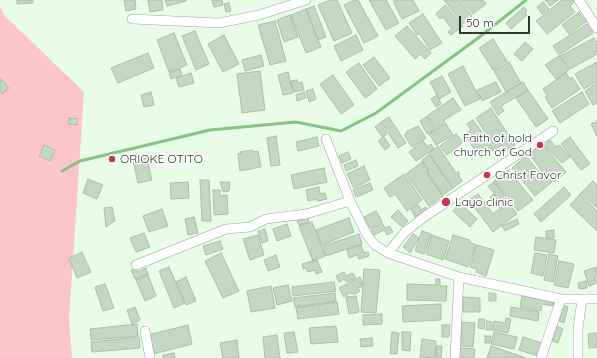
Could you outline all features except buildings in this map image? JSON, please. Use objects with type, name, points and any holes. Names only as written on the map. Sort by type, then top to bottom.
[{"type":"street","points":[[132,19],[219,23],[259,14],[306,0]]},
{"type":"street","points":[[579,0],[597,28]]},
{"type":"street","points":[[388,253],[405,232],[426,215],[553,131]]},
{"type":"street","points":[[326,139],[350,201],[367,235],[375,245],[388,253],[460,277],[561,299],[597,299]]},
{"type":"street","points":[[136,264],[226,229],[250,227],[266,219],[306,214],[350,201]]},
{"type":"street","points":[[455,358],[460,277]]},
{"type":"street","points":[[541,358],[561,299]]},
{"type":"street","points":[[578,358],[578,328],[582,300]]},
{"type":"street","points":[[145,331],[150,358]]},
{"type":"shaded area","points":[[0,6],[5,16],[84,92],[69,320],[72,358],[0,358]]},
{"type":"waterway","points":[[62,171],[80,161],[210,130],[296,122],[341,131],[376,113],[478,38],[526,0]]},
{"type":"place","name":"Faith of hold church of God","points":[[540,145]]},
{"type":"place","name":"ORIOKE OTITO","points":[[112,159]]},
{"type":"place","name":"Christ Favor","points":[[487,175]]},
{"type":"place","name":"Layo clinic","points":[[446,202]]}]
